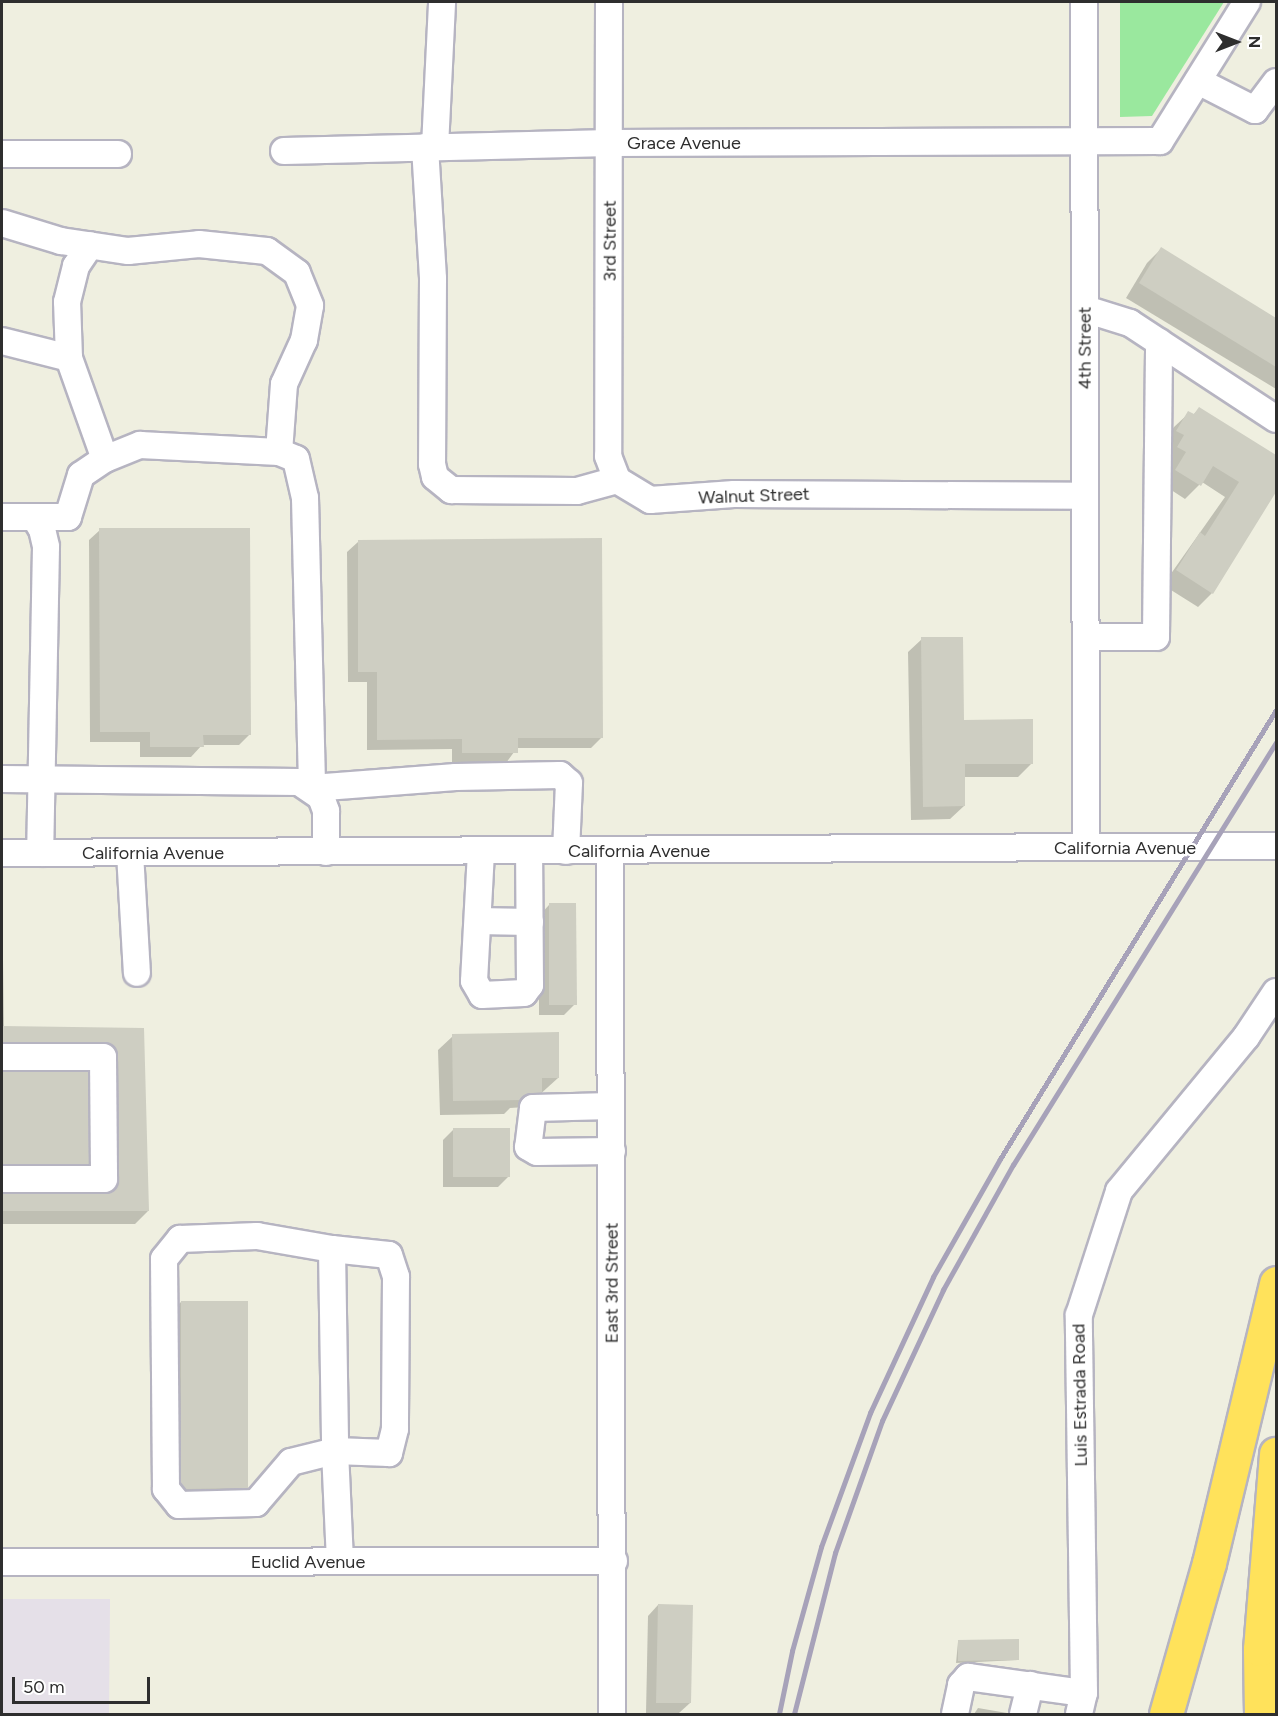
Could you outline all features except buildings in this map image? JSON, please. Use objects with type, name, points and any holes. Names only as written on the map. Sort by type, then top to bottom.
[{"type":"highway","points":[[1166,1714],[1209,1563],[1276,1283]]},
{"type":"highway","points":[[1261,1714],[1260,1649],[1276,1454]]},
{"type":"street","points":[[442,2],[430,147],[433,279],[432,464],[435,477],[451,490],[466,493],[577,491],[617,480]]},
{"type":"street","name":"3rd Street","points":[[609,2],[608,456],[617,480]]},
{"type":"street","name":"4th Street","points":[[1084,2],[1086,847]]},
{"type":"street","points":[[1248,2],[1198,81],[1255,110],[1276,82]]},
{"type":"street","name":"Grace Avenue","points":[[284,151],[610,143],[1160,141],[1198,81]]},
{"type":"street","points":[[2,154],[118,154]]},
{"type":"street","points":[[2,223],[61,241],[128,250],[199,244],[267,251],[297,273],[310,306],[304,340],[284,384],[279,452]]},
{"type":"street","points":[[90,245],[76,266],[67,302],[69,358],[105,459]]},
{"type":"street","points":[[1085,309],[1130,323],[1276,419]]},
{"type":"street","points":[[2,341],[69,358]]},
{"type":"street","points":[[1086,637],[1156,637],[1159,342]]},
{"type":"street","points":[[2,518],[35,518],[72,513],[81,475],[105,459],[140,446],[279,452],[296,459],[306,498],[312,788]]},
{"type":"street","name":"Walnut Street","points":[[617,480],[651,500],[734,494],[1085,496]]},
{"type":"street","points":[[35,518],[42,529],[46,547],[40,853]]},
{"type":"street","points":[[312,788],[456,777],[560,775],[569,783],[566,851]]},
{"type":"street","points":[[2,779],[299,782],[312,788],[321,797],[326,811],[326,852]]},
{"type":"street","name":"California Avenue","points":[[2,853],[529,852],[1276,846]]},
{"type":"street","name":"East 3rd Street","points":[[610,851],[614,1561],[612,1714]]},
{"type":"street","points":[[481,852],[474,981],[482,994],[528,990],[529,852]]},
{"type":"street","points":[[130,853],[137,973]]},
{"type":"street","points":[[478,921],[530,922]]},
{"type":"street","name":"Luis Estrada Road","points":[[1081,1704],[1079,1316],[1119,1191],[1246,1037],[1276,992]]},
{"type":"street","points":[[2,1058],[103,1057],[104,1179],[2,1179]]},
{"type":"street","points":[[611,1106],[533,1108],[529,1117],[528,1147],[537,1152],[612,1151]]},
{"type":"street","points":[[257,1236],[332,1248],[389,1255],[396,1278],[395,1429],[389,1454],[335,1451],[291,1462],[256,1503],[179,1505],[166,1489],[164,1259],[180,1239],[257,1236]]},
{"type":"street","points":[[332,1248],[335,1451],[340,1562]]},
{"type":"street","name":"Euclid Avenue","points":[[2,1563],[614,1561]]},
{"type":"street","points":[[955,1714],[961,1685],[968,1677],[1030,1685],[1081,1704]]},
{"type":"street","points":[[1023,1714],[1030,1685]]},
{"type":"shaded area","points":[[2,1599],[110,1599],[109,1714],[2,1714]]},
{"type":"green space","points":[[1120,2],[1224,2],[1152,116],[1120,117]]},
{"type":"railway","points":[[779,1714],[792,1651],[821,1547],[870,1413],[933,1277],[1000,1159],[1276,710]]},
{"type":"railway","points":[[794,1714],[835,1553],[882,1421],[943,1290],[1013,1165],[1276,743]]}]
